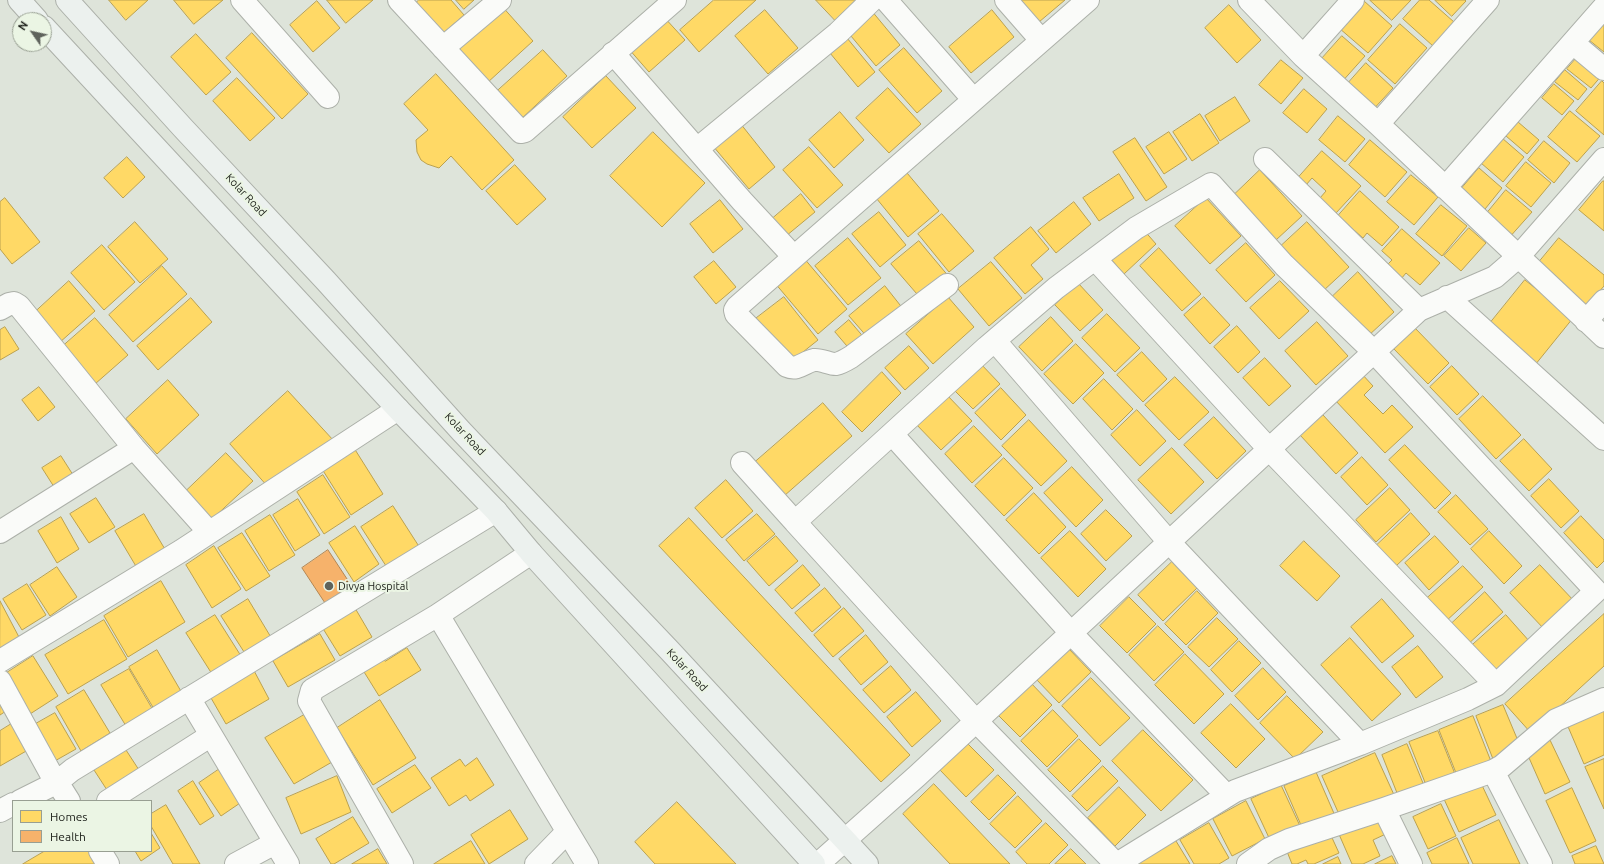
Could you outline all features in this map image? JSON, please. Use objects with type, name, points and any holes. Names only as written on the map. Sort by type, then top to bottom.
[{"type":"main road","points":[[19,0],[30,12]]},
{"type":"main road","name":"Kolar Road","points":[[67,0],[183,128],[326,281],[461,431],[670,651],[867,864]]},
{"type":"main road","points":[[52,36],[398,409],[496,511],[531,553],[814,864]]},
{"type":"street","points":[[242,0],[328,97]]},
{"type":"street","points":[[399,0],[521,132],[525,131],[675,0]]},
{"type":"street","points":[[443,48],[500,0]]},
{"type":"street","points":[[697,149],[838,33],[872,0]]},
{"type":"street","points":[[886,0],[973,99]]},
{"type":"street","points":[[1006,0],[1041,40]]},
{"type":"street","points":[[947,285],[851,357],[836,364],[813,360],[796,368],[787,366],[736,314],[735,310],[973,99],[1088,0]]},
{"type":"street","points":[[1249,0],[1303,56],[1378,124],[1604,337]]},
{"type":"street","points":[[1303,56],[1353,0]]},
{"type":"street","points":[[1378,124],[1488,0]]},
{"type":"street","points":[[1445,188],[1604,7]]},
{"type":"street","points":[[1573,42],[1604,69]]},
{"type":"street","points":[[614,53],[742,201],[794,257]]},
{"type":"street","points":[[1265,159],[1419,310]]},
{"type":"street","points":[[818,864],[976,721],[1419,310],[1495,277],[1518,257],[1604,160]]},
{"type":"street","points":[[742,463],[795,522],[976,721],[1114,862],[1120,862],[1235,791],[1360,744],[1496,685],[1600,588],[1374,352],[1284,265],[1210,184],[1136,228],[1056,288],[995,340],[795,522]]},
{"type":"street","points":[[1095,259],[1269,449],[1496,685]]},
{"type":"street","points":[[1447,297],[1604,439]]},
{"type":"street","points":[[1586,321],[1604,301]]},
{"type":"street","points":[[0,309],[14,303],[19,306],[134,448],[209,532]]},
{"type":"street","points":[[995,340],[1169,542],[1360,744]]},
{"type":"street","points":[[0,661],[209,532],[398,409]]},
{"type":"street","points":[[892,434],[1071,633],[1227,796]]},
{"type":"street","points":[[0,532],[134,448]]},
{"type":"street","points":[[22,800],[56,782],[72,770],[496,511]]},
{"type":"street","points":[[402,864],[309,701],[309,696],[312,690],[438,615],[531,553]]},
{"type":"street","points":[[438,615],[587,864]]},
{"type":"street","points":[[0,681],[56,782],[68,800]]},
{"type":"street","points":[[189,698],[210,736],[288,864]]},
{"type":"street","points":[[1248,864],[1273,856],[1289,840],[1493,771],[1502,766],[1556,720],[1604,699]]},
{"type":"street","points":[[110,800],[210,736]]},
{"type":"street","points":[[1493,771],[1541,864]]},
{"type":"street","points":[[0,811],[12,805]]},
{"type":"street","points":[[1384,809],[1411,864]]},
{"type":"street","points":[[536,864],[567,832]]},
{"type":"street","points":[[236,864],[275,843]]},
{"type":"street","points":[[101,852],[108,864]]},
{"type":"building: Homes","points":[[109,0],[148,0],[126,20]]},
{"type":"building: Homes","points":[[174,0],[223,0],[194,24]]},
{"type":"building: Homes","points":[[327,0],[373,0],[346,23]]},
{"type":"building: Homes","points":[[419,0],[451,0],[464,15],[440,36],[414,5]]},
{"type":"building: Homes","points":[[456,0],[474,0],[464,9]]},
{"type":"building: Homes","points":[[714,0],[756,0],[699,52],[680,30]]},
{"type":"building: Homes","points":[[816,0],[857,0],[835,20]]},
{"type":"building: Homes","points":[[1021,0],[1065,0],[1039,22]]},
{"type":"building: Homes","points":[[1370,0],[1411,0],[1392,20]]},
{"type":"building: Homes","points":[[1420,0],[1429,0],[1454,22],[1433,46],[1403,19]]},
{"type":"building: Homes","points":[[1435,0],[1465,0],[1466,1],[1452,16]]},
{"type":"building: Homes","points":[[317,1],[340,28],[313,52],[290,25]]},
{"type":"building: Homes","points":[[1364,1],[1392,26],[1368,53],[1339,28]]},
{"type":"building: Homes","points":[[500,4],[533,41],[487,83],[453,46]]},
{"type":"building: Homes","points":[[1229,5],[1261,40],[1237,63],[1205,28]]},
{"type":"building: Homes","points":[[765,10],[798,48],[768,74],[735,36]]},
{"type":"building: Homes","points":[[871,10],[900,45],[876,66],[846,30]]},
{"type":"building: Homes","points":[[992,10],[1014,37],[971,73],[949,47]]},
{"type":"building: Homes","points":[[663,16],[685,40],[649,72],[628,48]]},
{"type":"building: Homes","points":[[1604,21],[1604,52],[1589,40]]},
{"type":"building: Homes","points":[[1400,24],[1427,48],[1395,84],[1368,60]]},
{"type":"building: Homes","points":[[252,33],[308,94],[282,119],[226,58]]},
{"type":"building: Homes","points":[[196,34],[231,72],[206,95],[171,57]]},
{"type":"building: Homes","points":[[1342,36],[1365,56],[1340,84],[1318,63]]},
{"type":"building: Homes","points":[[847,38],[875,72],[858,87],[830,53]]},
{"type":"building: Homes","points":[[904,48],[942,91],[917,113],[879,70]]},
{"type":"building: Homes","points":[[543,50],[567,76],[519,121],[494,94]]},
{"type":"building: Homes","points":[[1580,54],[1603,74],[1591,88],[1567,69]]},
{"type":"building: Homes","points":[[1281,60],[1303,78],[1281,104],[1259,85]]},
{"type":"building: Homes","points":[[1366,63],[1393,88],[1370,113],[1343,89]]},
{"type":"building: Homes","points":[[1565,70],[1587,89],[1578,100],[1555,82]]},
{"type":"building: Homes","points":[[436,74],[514,160],[482,190],[451,156],[439,168],[427,164],[421,160],[417,152],[416,140],[428,130],[404,104]]},
{"type":"building: Homes","points":[[606,76],[636,108],[592,148],[563,117]]},
{"type":"building: Homes","points":[[237,78],[275,118],[250,141],[213,101]]},
{"type":"building: Homes","points":[[1602,81],[1604,83],[1604,135],[1576,111]]},
{"type":"building: Homes","points":[[1554,84],[1574,101],[1562,115],[1542,98]]},
{"type":"building: Homes","points":[[888,88],[921,124],[889,153],[856,118]]},
{"type":"building: Homes","points":[[1304,89],[1327,109],[1307,133],[1283,113]]},
{"type":"building: Homes","points":[[1235,97],[1250,121],[1220,141],[1205,116]]},
{"type":"building: Homes","points":[[1570,111],[1600,136],[1577,162],[1548,137]]},
{"type":"building: Homes","points":[[840,112],[864,140],[834,168],[809,140]]},
{"type":"building: Homes","points":[[1200,114],[1219,143],[1192,161],[1173,132]]},
{"type":"building: Homes","points":[[1338,116],[1365,139],[1345,162],[1319,140]]},
{"type":"building: Homes","points":[[1518,122],[1539,140],[1527,154],[1506,136]]},
{"type":"building: Homes","points":[[740,123],[775,167],[749,189],[713,146]]},
{"type":"building: Homes","points":[[653,132],[705,183],[662,227],[610,176]]},
{"type":"building: Homes","points":[[1169,132],[1187,159],[1164,174],[1146,147]]},
{"type":"building: Homes","points":[[1135,138],[1167,187],[1146,201],[1113,152]]},
{"type":"building: Homes","points":[[1502,138],[1524,157],[1503,182],[1481,163]]},
{"type":"building: Homes","points":[[1370,140],[1407,172],[1385,197],[1349,165]]},
{"type":"building: Homes","points":[[1544,141],[1570,163],[1554,183],[1528,160]]},
{"type":"building: Homes","points":[[809,147],[843,185],[817,208],[783,170]]},
{"type":"building: Homes","points":[[1322,151],[1361,186],[1336,213],[1320,198],[1326,191],[1312,178],[1306,185],[1298,178]]},
{"type":"building: Homes","points":[[127,157],[145,177],[123,198],[104,178]]},
{"type":"building: Homes","points":[[1526,162],[1551,183],[1531,207],[1506,186]]},
{"type":"building: Homes","points":[[515,165],[546,199],[517,225],[486,191]]},
{"type":"building: Homes","points":[[902,167],[939,211],[908,237],[872,193]]},
{"type":"building: Homes","points":[[1479,168],[1502,188],[1481,214],[1457,194]]},
{"type":"building: Homes","points":[[1260,170],[1302,216],[1276,240],[1234,195]]},
{"type":"building: Homes","points":[[1119,174],[1134,198],[1099,221],[1083,198]]},
{"type":"building: Homes","points":[[1411,175],[1438,197],[1414,225],[1387,202]]},
{"type":"building: Homes","points":[[1604,181],[1604,231],[1579,210]]},
{"type":"building: Homes","points":[[1506,190],[1532,212],[1508,239],[1483,218]]},
{"type":"building: Homes","points":[[1360,191],[1399,227],[1382,246],[1367,233],[1363,238],[1338,216]]},
{"type":"building: Homes","points":[[801,194],[815,212],[786,236],[772,219]]},
{"type":"building: Homes","points":[[5,198],[40,242],[12,264],[0,249],[0,202]]},
{"type":"building: Homes","points":[[1206,198],[1241,236],[1210,264],[1175,226]]},
{"type":"building: Homes","points":[[720,200],[743,229],[713,253],[690,224]]},
{"type":"building: Homes","points":[[1074,202],[1091,224],[1056,253],[1038,231]]},
{"type":"building: Homes","points":[[1441,205],[1467,226],[1442,256],[1416,234]]},
{"type":"building: Homes","points":[[879,212],[906,245],[880,267],[852,234]]},
{"type":"building: Homes","points":[[942,214],[974,251],[949,272],[918,234]]},
{"type":"building: Homes","points":[[135,222],[168,259],[140,283],[108,247]]},
{"type":"building: Homes","points":[[1307,222],[1349,267],[1323,291],[1281,246]]},
{"type":"building: Homes","points":[[1031,227],[1049,249],[1031,265],[1043,279],[1025,294],[994,258]]},
{"type":"building: Homes","points":[[1142,228],[1156,244],[1124,274],[1110,258]]},
{"type":"building: Homes","points":[[1469,228],[1486,243],[1461,271],[1444,256]]},
{"type":"building: Homes","points":[[1402,229],[1440,263],[1420,285],[1406,273],[1401,279],[1387,265],[1392,260],[1382,251]]},
{"type":"building: Homes","points":[[848,238],[881,278],[848,305],[815,266]]},
{"type":"building: Homes","points":[[1559,238],[1604,275],[1604,286],[1584,309],[1535,267]]},
{"type":"building: Homes","points":[[919,241],[950,278],[923,301],[891,264]]},
{"type":"building: Homes","points":[[1246,243],[1275,275],[1246,302],[1216,270]]},
{"type":"building: Homes","points":[[102,245],[135,282],[104,310],[71,273]]},
{"type":"building: Homes","points":[[1159,248],[1201,294],[1182,311],[1140,266]]},
{"type":"building: Homes","points":[[803,257],[847,309],[818,334],[774,282]]},
{"type":"building: Homes","points":[[714,261],[736,287],[716,304],[694,277]]},
{"type":"building: Homes","points":[[991,262],[1022,298],[989,326],[958,289]]},
{"type":"building: Homes","points":[[162,266],[187,294],[133,342],[109,315]]},
{"type":"building: Homes","points":[[1358,272],[1394,312],[1368,336],[1332,297]]},
{"type":"building: Homes","points":[[1525,280],[1573,318],[1535,365],[1487,327]]},
{"type":"building: Homes","points":[[69,281],[95,311],[59,343],[33,314]]},
{"type":"building: Homes","points":[[1280,281],[1309,311],[1279,339],[1250,308]]},
{"type":"building: Homes","points":[[1078,283],[1103,310],[1080,331],[1055,305]]},
{"type":"building: Homes","points":[[885,286],[904,310],[869,339],[849,316]]},
{"type":"building: Homes","points":[[784,297],[818,340],[788,364],[754,320]]},
{"type":"building: Homes","points":[[948,297],[974,327],[933,364],[906,334]]},
{"type":"building: Homes","points":[[1204,297],[1230,325],[1210,344],[1184,315]]},
{"type":"building: Homes","points":[[191,298],[212,322],[158,370],[137,346]]},
{"type":"building: Homes","points":[[1107,314],[1140,348],[1115,372],[1082,338]]},
{"type":"building: Homes","points":[[1051,317],[1073,341],[1042,371],[1019,347]]},
{"type":"building: Homes","points":[[95,318],[128,355],[95,384],[62,347]]},
{"type":"building: Homes","points":[[849,320],[866,340],[852,352],[835,332]]},
{"type":"building: Homes","points":[[1317,322],[1348,356],[1316,385],[1285,351]]},
{"type":"building: Homes","points":[[1237,326],[1260,352],[1238,373],[1214,347]]},
{"type":"building: Homes","points":[[1413,326],[1449,363],[1428,384],[1392,347]]},
{"type":"building: Homes","points":[[5,327],[19,349],[0,360],[0,330]]},
{"type":"building: Homes","points":[[1076,344],[1104,373],[1073,404],[1044,374]]},
{"type":"building: Homes","points":[[909,346],[929,368],[905,390],[885,368]]},
{"type":"building: Homes","points":[[1142,352],[1167,379],[1143,402],[1117,375]]},
{"type":"building: Homes","points":[[1265,358],[1291,386],[1269,406],[1243,378]]},
{"type":"building: Homes","points":[[979,362],[1000,384],[973,409],[952,388]]},
{"type":"building: Homes","points":[[1452,366],[1479,394],[1457,415],[1430,387]]},
{"type":"building: Homes","points":[[882,372],[901,393],[862,432],[842,412]]},
{"type":"building: Homes","points":[[1361,373],[1373,386],[1364,395],[1383,414],[1392,405],[1413,427],[1385,453],[1334,399]]},
{"type":"building: Homes","points":[[1175,377],[1209,412],[1179,440],[1145,405]]},
{"type":"building: Homes","points":[[1104,379],[1133,409],[1112,430],[1083,399]]},
{"type":"building: Homes","points":[[168,380],[199,415],[157,454],[126,419]]},
{"type":"building: Homes","points":[[39,387],[55,407],[38,421],[22,400]]},
{"type":"building: Homes","points":[[1001,388],[1026,415],[1001,440],[975,413]]},
{"type":"building: Homes","points":[[288,391],[334,441],[269,488],[230,444]]},
{"type":"building: Homes","points":[[945,393],[972,421],[941,450],[914,422]]},
{"type":"building: Homes","points":[[1483,396],[1521,435],[1496,459],[1459,419]]},
{"type":"building: Homes","points":[[823,403],[852,436],[784,496],[754,463]]},
{"type":"building: Homes","points":[[1137,410],[1166,441],[1140,466],[1111,435]]},
{"type":"building: Homes","points":[[1323,415],[1358,453],[1336,474],[1300,435]]},
{"type":"building: Homes","points":[[1214,417],[1246,451],[1217,479],[1184,445]]},
{"type":"building: Homes","points":[[1029,420],[1067,461],[1041,486],[1002,446]]},
{"type":"building: Homes","points":[[974,426],[1002,455],[972,483],[945,454]]},
{"type":"building: Homes","points":[[1524,439],[1552,469],[1529,491],[1500,461]]},
{"type":"building: Homes","points":[[1405,445],[1451,493],[1435,509],[1389,460]]},
{"type":"building: Homes","points":[[354,448],[383,494],[351,515],[322,469]]},
{"type":"building: Homes","points":[[1172,448],[1204,482],[1171,514],[1138,480]]},
{"type":"building: Homes","points":[[226,453],[253,481],[209,522],[183,494]]},
{"type":"building: Homes","points":[[61,456],[75,478],[56,490],[42,468]]},
{"type":"building: Homes","points":[[1362,457],[1388,485],[1367,505],[1341,477]]},
{"type":"building: Homes","points":[[1004,458],[1033,488],[1004,516],[975,486]]},
{"type":"building: Homes","points":[[1072,467],[1103,500],[1076,527],[1044,493]]},
{"type":"building: Homes","points":[[323,475],[350,517],[324,534],[297,492]]},
{"type":"building: Homes","points":[[1549,479],[1579,511],[1561,528],[1531,496]]},
{"type":"building: Homes","points":[[726,480],[753,511],[722,538],[695,508]]},
{"type":"building: Homes","points":[[1390,488],[1410,510],[1376,542],[1356,520]]},
{"type":"building: Homes","points":[[1034,493],[1066,527],[1039,554],[1006,520]]},
{"type":"building: Homes","points":[[1456,495],[1488,529],[1470,545],[1438,512]]},
{"type":"building: Homes","points":[[96,498],[115,527],[89,543],[70,514]]},
{"type":"building: Homes","points":[[298,499],[320,535],[295,551],[273,515]]},
{"type":"building: Homes","points":[[393,506],[420,548],[388,569],[361,527]]},
{"type":"building: Homes","points":[[1106,510],[1132,536],[1106,561],[1081,534]]},
{"type":"building: Homes","points":[[1411,513],[1430,534],[1396,566],[1377,545]]},
{"type":"building: Homes","points":[[144,514],[169,556],[140,573],[115,531]]},
{"type":"building: Homes","points":[[757,514],[775,534],[744,561],[726,540]]},
{"type":"building: Homes","points":[[270,515],[295,555],[269,571],[245,531]]},
{"type":"building: Homes","points":[[1581,516],[1604,540],[1604,561],[1597,568],[1564,533]]},
{"type":"building: Homes","points":[[61,517],[79,549],[57,563],[38,531]]},
{"type":"building: Homes","points":[[689,518],[910,755],[881,782],[659,546]]},
{"type":"building: Homes","points":[[355,526],[379,564],[354,582],[329,543]]},
{"type":"building: Homes","points":[[1070,531],[1106,569],[1078,597],[1041,558]]},
{"type":"building: Homes","points":[[1489,531],[1522,566],[1504,584],[1471,549]]},
{"type":"building: Homes","points":[[242,533],[270,576],[246,591],[218,548]]},
{"type":"building: Homes","points":[[776,536],[798,561],[769,586],[747,561]]},
{"type":"building: Homes","points":[[1435,536],[1459,562],[1429,590],[1405,563]]},
{"type":"building: Homes","points":[[1304,541],[1340,576],[1317,601],[1280,566]]},
{"type":"building: Homes","points":[[214,546],[241,589],[212,608],[186,565]]},
{"type":"building: Homes","points":[[1172,562],[1197,588],[1163,621],[1138,595]]},
{"type":"building: Homes","points":[[803,565],[820,585],[792,609],[775,590]]},
{"type":"building: Homes","points":[[1540,565],[1575,602],[1545,630],[1510,593]]},
{"type":"building: Homes","points":[[1463,566],[1483,587],[1445,622],[1425,600]]},
{"type":"building: Homes","points":[[57,567],[77,597],[50,616],[30,585]]},
{"type":"building: Homes","points":[[161,581],[185,622],[128,657],[104,616]]},
{"type":"building: Homes","points":[[27,584],[46,615],[22,630],[3,599]]},
{"type":"building: Homes","points":[[825,588],[841,607],[812,632],[795,613]]},
{"type":"building: Homes","points":[[1197,591],[1218,613],[1186,645],[1165,624]]},
{"type":"building: Homes","points":[[1485,592],[1503,612],[1466,646],[1448,627]]},
{"type":"building: Homes","points":[[1129,597],[1156,624],[1127,653],[1100,626]]},
{"type":"building: Homes","points":[[248,599],[272,639],[246,655],[221,616]]},
{"type":"building: Homes","points":[[1382,599],[1414,636],[1382,663],[1351,627]]},
{"type":"building: Homes","points":[[0,601],[20,639],[0,650]]},
{"type":"building: Homes","points":[[355,608],[372,637],[340,656],[322,627]]},
{"type":"building: Homes","points":[[844,608],[864,631],[833,657],[814,635]]},
{"type":"building: Homes","points":[[1604,614],[1604,666],[1531,733],[1505,704]]},
{"type":"building: Homes","points":[[215,615],[241,656],[212,674],[186,633]]},
{"type":"building: Homes","points":[[1506,615],[1530,642],[1493,676],[1468,649]]},
{"type":"building: Homes","points":[[1217,618],[1238,639],[1209,667],[1188,647]]},
{"type":"building: Homes","points":[[104,620],[127,659],[68,694],[45,655]]},
{"type":"building: Homes","points":[[1158,626],[1184,652],[1154,681],[1129,655]]},
{"type":"building: Homes","points":[[320,634],[335,660],[288,687],[273,661]]},
{"type":"building: Homes","points":[[866,635],[888,662],[861,685],[839,659]]},
{"type":"building: Homes","points":[[1350,638],[1401,694],[1372,721],[1321,665]]},
{"type":"building: Homes","points":[[1239,641],[1261,663],[1232,692],[1211,670]]},
{"type":"building: Homes","points":[[1418,646],[1443,677],[1416,698],[1392,667]]},
{"type":"building: Homes","points":[[407,648],[421,670],[379,696],[361,667],[381,654],[385,661]]},
{"type":"building: Homes","points":[[1068,648],[1091,672],[1059,703],[1036,679]]},
{"type":"building: Homes","points":[[157,650],[182,693],[154,709],[129,667]]},
{"type":"building: Homes","points":[[1185,654],[1224,694],[1194,724],[1155,685]]},
{"type":"building: Homes","points":[[33,656],[58,696],[30,714],[5,674]]},
{"type":"building: Homes","points":[[251,665],[269,699],[226,724],[207,691]]},
{"type":"building: Homes","points":[[891,666],[911,690],[884,713],[863,690]]},
{"type":"building: Homes","points":[[1263,668],[1286,692],[1258,720],[1235,696]]},
{"type":"building: Homes","points":[[129,669],[153,710],[126,726],[101,685]]},
{"type":"building: Homes","points":[[1091,678],[1130,718],[1100,746],[1062,706]]},
{"type":"building: Homes","points":[[1029,681],[1052,705],[1020,737],[996,713]]},
{"type":"building: Homes","points":[[84,690],[110,733],[81,751],[56,707]]},
{"type":"building: Homes","points":[[916,692],[941,721],[912,747],[887,717]]},
{"type":"building: Homes","points":[[1287,696],[1323,732],[1295,759],[1260,723]]},
{"type":"building: Homes","points":[[380,700],[416,758],[373,785],[337,728]]},
{"type":"building: Homes","points":[[0,701],[6,711],[0,715]]},
{"type":"building: Homes","points":[[1231,704],[1265,739],[1236,768],[1201,733]]},
{"type":"building: Homes","points":[[1503,705],[1521,748],[1493,759],[1476,716]]},
{"type":"building: Homes","points":[[1602,706],[1604,711],[1604,755],[1584,764],[1566,722]]},
{"type":"building: Homes","points":[[1053,710],[1078,736],[1047,767],[1021,741]]},
{"type":"building: Homes","points":[[55,713],[76,749],[53,762],[32,726]]},
{"type":"building: Homes","points":[[304,715],[332,762],[294,784],[265,738]]},
{"type":"building: Homes","points":[[1473,716],[1492,764],[1458,778],[1439,730]]},
{"type":"building: Homes","points":[[13,723],[28,750],[0,766],[0,731]]},
{"type":"building: Homes","points":[[1143,730],[1193,780],[1161,811],[1112,761]]},
{"type":"building: Homes","points":[[1438,731],[1457,779],[1428,790],[1409,742]]},
{"type":"building: Homes","points":[[1079,739],[1101,761],[1070,792],[1048,770]]},
{"type":"building: Homes","points":[[1550,740],[1570,782],[1545,794],[1526,751]]},
{"type":"building: Homes","points":[[967,743],[994,770],[966,797],[940,770]]},
{"type":"building: Homes","points":[[1407,744],[1425,788],[1399,798],[1382,755]]},
{"type":"building: Homes","points":[[126,750],[139,770],[107,790],[94,770]]},
{"type":"building: Homes","points":[[1375,753],[1395,797],[1342,821],[1322,776]]},
{"type":"building: Homes","points":[[477,758],[494,785],[470,801],[466,795],[449,806],[431,778],[460,759],[465,766]]},
{"type":"building: Homes","points":[[1604,759],[1604,809],[1585,767]]},
{"type":"building: Homes","points":[[415,765],[431,788],[392,813],[377,789]]},
{"type":"building: Homes","points":[[1103,766],[1118,781],[1087,811],[1072,796]]},
{"type":"building: Homes","points":[[221,768],[243,801],[221,816],[199,783]]},
{"type":"building: Homes","points":[[1316,772],[1336,818],[1304,832],[1284,786]]},
{"type":"building: Homes","points":[[998,775],[1016,793],[989,820],[971,802]]},
{"type":"building: Homes","points":[[337,776],[351,812],[301,834],[286,798]]},
{"type":"building: Homes","points":[[193,781],[214,816],[200,825],[178,791]]},
{"type":"building: Homes","points":[[1480,781],[1496,815],[1459,832],[1444,799]]},
{"type":"building: Homes","points":[[934,784],[1010,864],[950,864],[903,814]]},
{"type":"building: Homes","points":[[1281,785],[1300,826],[1270,840],[1251,799]]},
{"type":"building: Homes","points":[[1119,787],[1146,815],[1115,846],[1088,818]]},
{"type":"building: Homes","points":[[1572,788],[1596,841],[1570,853],[1546,801]]},
{"type":"building: Homes","points":[[1018,796],[1042,821],[1015,848],[990,824]]},
{"type":"building: Homes","points":[[1246,801],[1265,839],[1232,856],[1213,819]]},
{"type":"building: Homes","points":[[677,802],[736,864],[655,864],[635,842]]},
{"type":"building: Homes","points":[[1441,804],[1456,836],[1428,849],[1413,817]]},
{"type":"building: Homes","points":[[166,805],[200,864],[173,864],[152,828],[152,813]]},
{"type":"building: Homes","points":[[510,810],[528,839],[489,864],[471,835]]},
{"type":"building: Homes","points":[[353,817],[369,843],[334,864],[331,864],[316,839]]},
{"type":"building: Homes","points":[[1381,819],[1388,833],[1373,840],[1380,856],[1363,864],[1352,864],[1338,832]]},
{"type":"building: Homes","points":[[1499,820],[1520,864],[1473,864],[1461,838]]},
{"type":"building: Homes","points":[[1046,823],[1068,845],[1049,864],[1027,864],[1016,852]]},
{"type":"building: Homes","points":[[1209,823],[1229,858],[1219,864],[1194,864],[1180,840]]},
{"type":"building: Homes","points":[[1328,829],[1339,853],[1314,864],[1308,864],[1306,860],[1297,864],[1292,864],[1286,849]]},
{"type":"building: Homes","points":[[152,835],[160,848],[141,861],[136,852],[152,852]]},
{"type":"building: Homes","points":[[1457,838],[1469,864],[1432,864],[1427,853]]},
{"type":"building: Homes","points":[[471,841],[485,864],[434,864]]},
{"type":"building: Homes","points":[[1176,841],[1190,864],[1136,864]]},
{"type":"building: Homes","points":[[1596,846],[1604,864],[1575,864],[1572,856]]},
{"type":"building: Homes","points":[[378,849],[387,864],[352,864]]},
{"type":"building: Homes","points":[[1071,849],[1086,864],[1055,864]]},
{"type":"building: Homes","points":[[43,852],[92,852],[99,864],[23,864]]},
{"type":"building: Homes","points":[[1392,856],[1396,864],[1375,864]]},
{"type":"building: Homes","points":[[1338,857],[1341,864],[1323,864]]},
{"type":"building: Health","points":[[328,550],[351,585],[325,603],[302,568]]},
{"type":"place","name":"Divya Hospital","points":[[329,586]]}]
